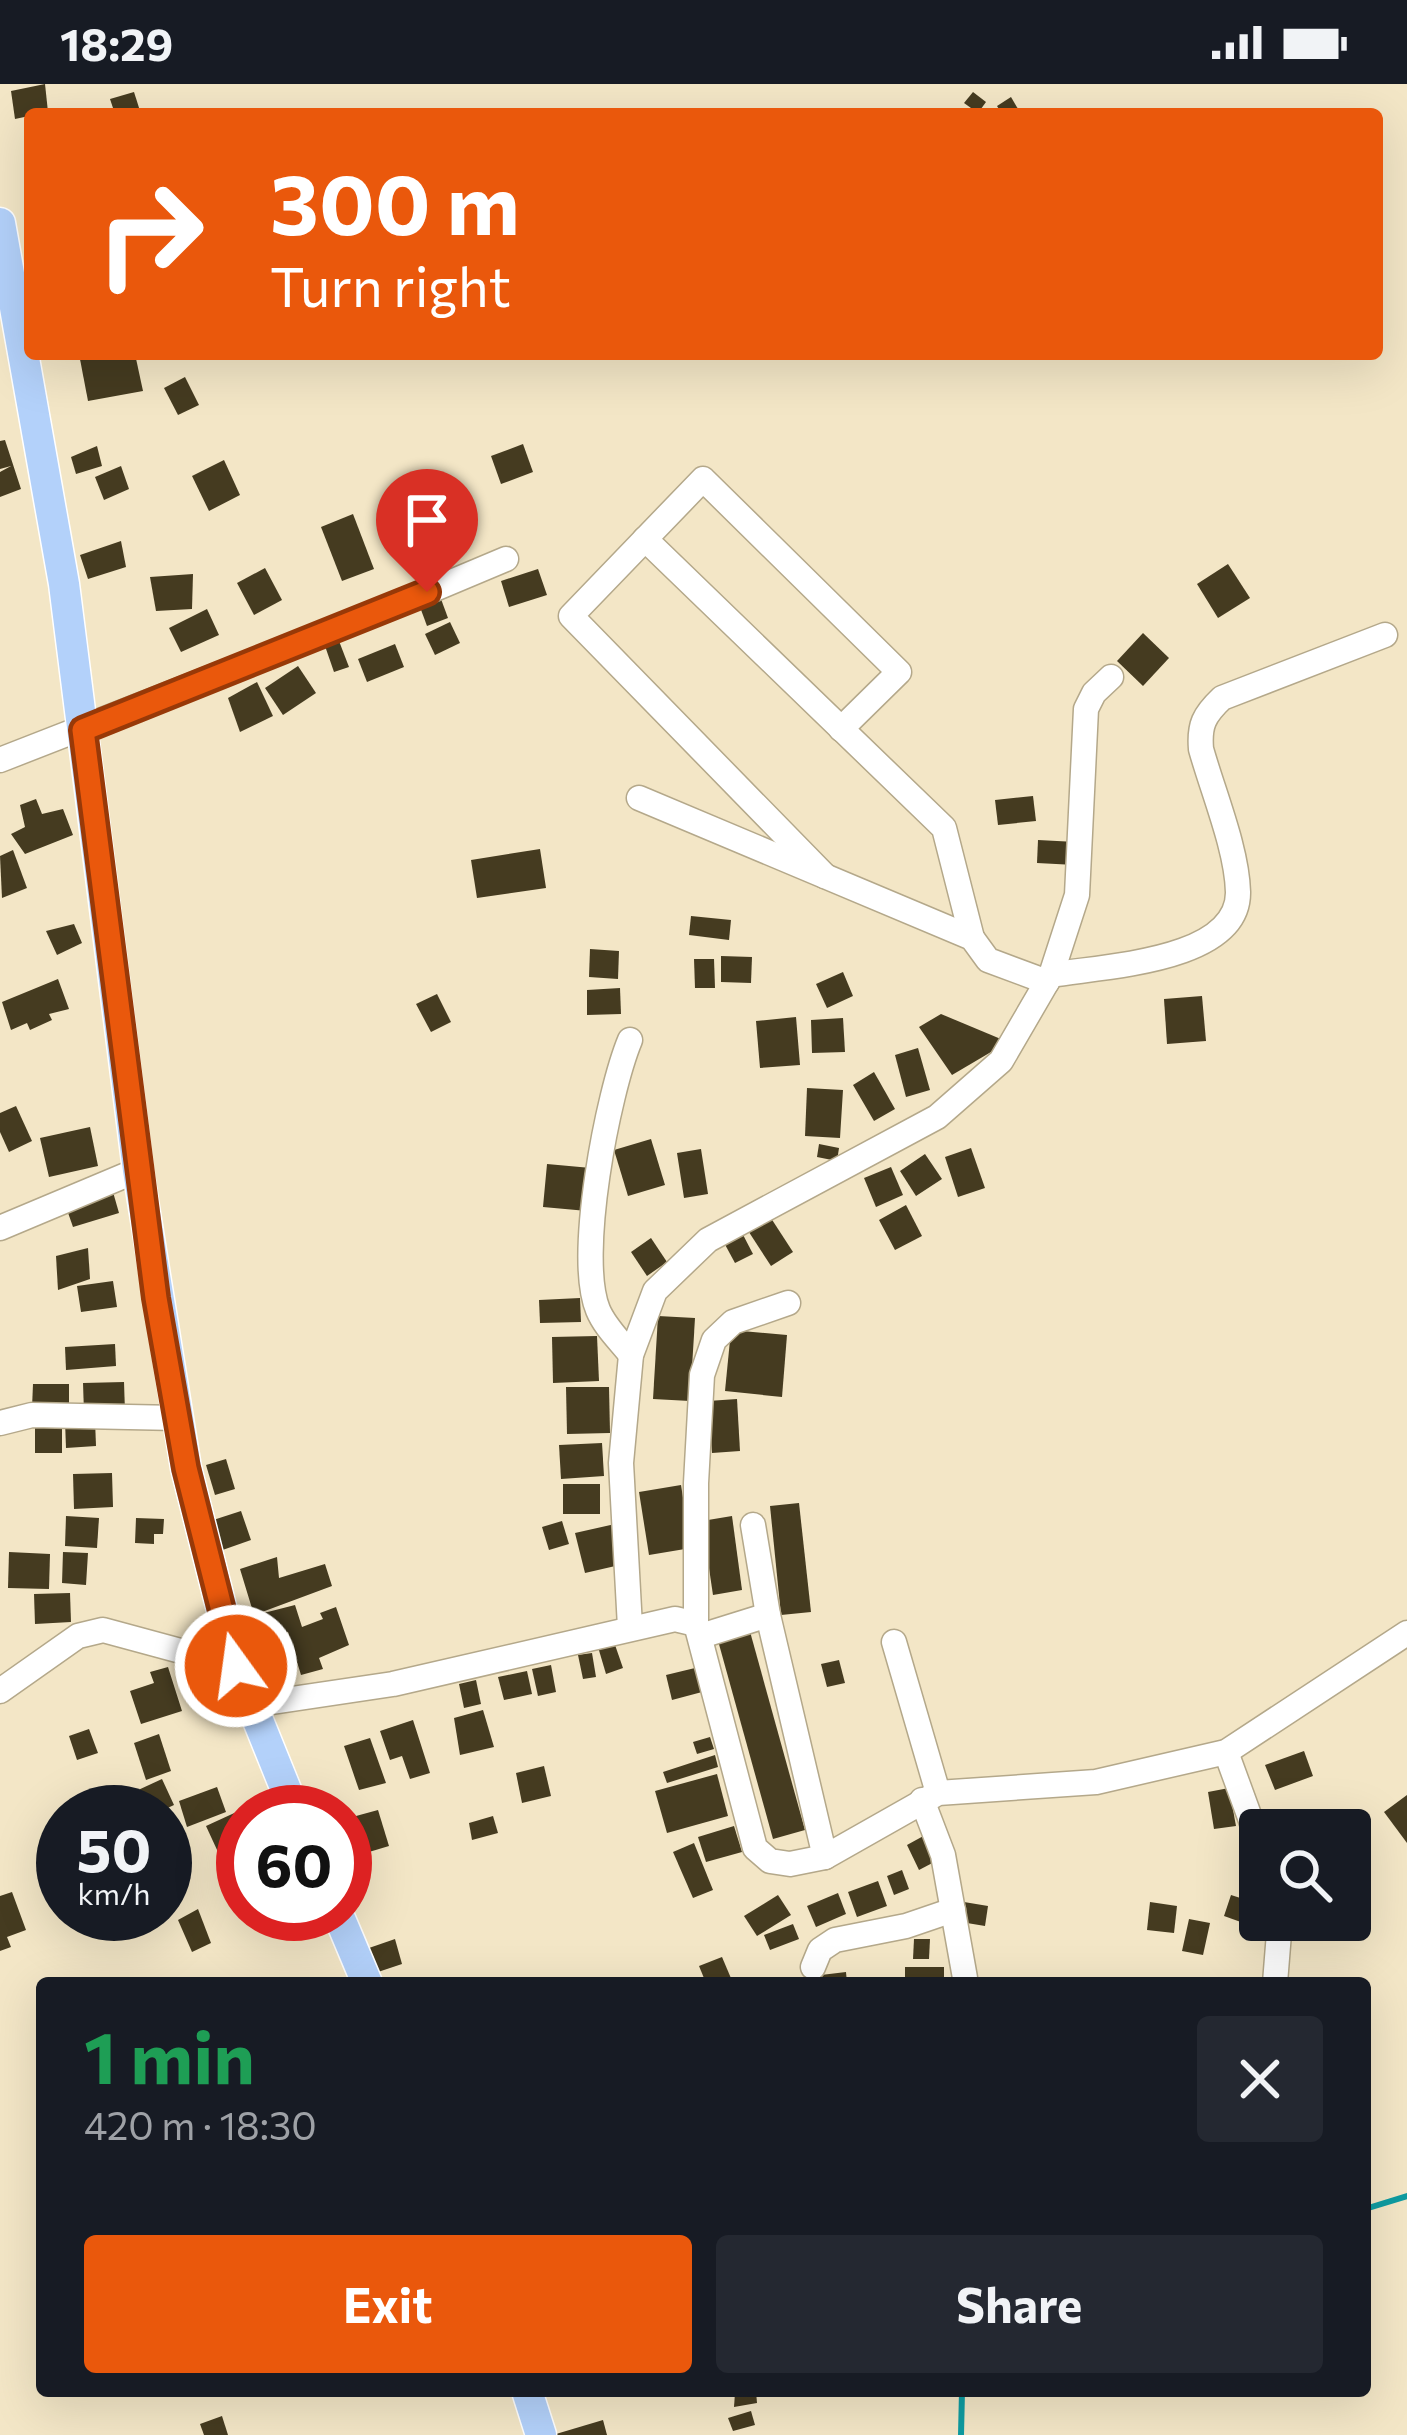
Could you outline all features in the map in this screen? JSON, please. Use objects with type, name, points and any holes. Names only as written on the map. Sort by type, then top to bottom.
[{"type":"main road","points":[[0,223],[24,351]]},
{"type":"main road","points":[[26,360],[51,496],[138,1170],[177,1418],[236,1666],[284,1785]]},
{"type":"main road","points":[[350,1941],[365,1977]]},
{"type":"main road","points":[[529,2397],[541,2435]]},
{"type":"street","points":[[825,876],[571,616],[704,478],[899,672],[841,729]]},
{"type":"street","points":[[644,539],[944,828],[972,938],[988,960],[1049,978],[1181,952],[1213,939],[1228,926],[1238,897],[1201,749],[1199,730],[1205,714],[1222,698],[1385,635]]},
{"type":"street","points":[[0,760],[506,559]]},
{"type":"street","points":[[630,1627],[621,1463],[631,1355],[655,1291],[708,1240],[937,1117],[1001,1061],[1049,978],[1077,895],[1086,710],[1094,693],[1112,676]]},
{"type":"street","points":[[639,798],[972,938]]},
{"type":"street","points":[[630,1040],[612,1091],[591,1230],[598,1310],[631,1355]]},
{"type":"street","points":[[0,1228],[138,1170]]},
{"type":"street","points":[[788,1303],[733,1322],[714,1340],[702,1375],[695,1483],[698,1630],[755,1848],[770,1861],[790,1864],[824,1857],[930,1797],[1096,1781],[1226,1752],[1407,1633]]},
{"type":"street","points":[[0,1423],[32,1415],[177,1418]]},
{"type":"street","points":[[753,1525],[768,1615],[824,1857]]},
{"type":"street","points":[[251,1705],[393,1684],[675,1619],[698,1630],[768,1615]]},
{"type":"street","points":[[0,1691],[78,1636],[103,1630],[236,1666]]},
{"type":"street","points":[[894,1642],[943,1855],[965,1977]]},
{"type":"street","points":[[1226,1752],[1247,1809]]},
{"type":"street","points":[[813,1967],[820,1950],[836,1940],[906,1926],[953,1910]]},
{"type":"street","points":[[1275,1977],[1276,1941]]},
{"type":"building","points":[[45,84],[48,108],[24,108],[24,117],[15,119],[11,91]]},
{"type":"building","points":[[134,92],[139,108],[113,108],[110,99]]},
{"type":"building","points":[[973,92],[986,102],[982,108],[964,103]]},
{"type":"building","points":[[1011,97],[1017,108],[998,108]]},
{"type":"building","points":[[80,360],[136,360],[143,391],[88,401]]},
{"type":"building","points":[[185,377],[199,405],[178,415],[164,388]]},
{"type":"building","points":[[5,440],[21,489],[0,497],[0,472],[11,466],[0,469],[0,441]]},
{"type":"building","points":[[523,444],[533,472],[501,484],[491,456]]},
{"type":"building","points":[[97,446],[102,466],[76,474],[71,457]]},
{"type":"building","points":[[224,460],[240,495],[209,511],[192,476]]},
{"type":"building","points":[[121,466],[129,489],[104,500],[95,477]]},
{"type":"building","points":[[353,514],[374,569],[342,581],[321,527]]},
{"type":"building","points":[[121,541],[126,567],[88,579],[80,555]]},
{"type":"building","points":[[1228,564],[1250,598],[1218,618],[1197,584]]},
{"type":"building","points":[[265,568],[282,600],[254,615],[237,583]]},
{"type":"building","points":[[538,569],[547,595],[509,607],[501,581]]},
{"type":"building","points":[[193,574],[192,609],[156,611],[150,577]]},
{"type":"building","points":[[441,599],[448,618],[427,626],[420,607]]},
{"type":"building","points":[[207,609],[219,635],[181,652],[169,628]]},
{"type":"building","points":[[450,622],[460,643],[435,655],[425,634]]},
{"type":"building","points":[[1143,633],[1169,658],[1143,686],[1117,661]]},
{"type":"building","points":[[339,641],[349,667],[334,672],[325,646]]},
{"type":"building","points":[[395,644],[404,667],[367,682],[358,659]]},
{"type":"building","points":[[298,666],[316,693],[283,715],[265,688]]},
{"type":"building","points":[[257,682],[273,716],[240,732],[228,698]]},
{"type":"building","points":[[1033,796],[1036,821],[998,825],[995,800]]},
{"type":"building","points":[[36,799],[42,814],[63,809],[73,835],[25,854],[11,834],[25,827],[20,805]]},
{"type":"building","points":[[1038,840],[1076,842],[1075,865],[1037,863]]},
{"type":"building","points":[[540,849],[546,888],[477,898],[471,860]]},
{"type":"building","points":[[13,850],[27,888],[2,898],[0,856]]},
{"type":"building","points":[[691,916],[731,920],[729,940],[689,935]]},
{"type":"building","points":[[74,924],[82,943],[57,955],[46,931]]},
{"type":"building","points":[[590,949],[619,951],[618,979],[589,977]]},
{"type":"building","points":[[721,956],[752,957],[751,983],[721,982]]},
{"type":"building","points":[[694,959],[714,959],[715,988],[695,988]]},
{"type":"building","points":[[843,972],[853,996],[827,1008],[816,984]]},
{"type":"building","points":[[58,979],[69,1009],[49,1014],[52,1020],[30,1030],[27,1023],[11,1030],[2,1002]]},
{"type":"building","points":[[620,988],[621,1014],[587,1015],[587,990]]},
{"type":"building","points":[[437,994],[451,1022],[431,1032],[416,1004]]},
{"type":"building","points":[[1202,996],[1206,1041],[1167,1044],[1164,999]]},
{"type":"building","points":[[941,1014],[1008,1042],[952,1075],[919,1027]]},
{"type":"building","points":[[796,1017],[800,1065],[760,1068],[756,1021]]},
{"type":"building","points":[[843,1018],[845,1052],[812,1053],[811,1020]]},
{"type":"building","points":[[918,1048],[930,1090],[906,1097],[895,1055]]},
{"type":"building","points":[[874,1072],[895,1109],[874,1121],[853,1085]]},
{"type":"building","points":[[807,1088],[843,1090],[840,1138],[805,1136]]},
{"type":"building","points":[[16,1106],[32,1141],[9,1152],[0,1132],[0,1113]]},
{"type":"building","points":[[90,1127],[98,1166],[49,1177],[40,1138]]},
{"type":"building","points":[[651,1139],[665,1185],[628,1196],[614,1150]]},
{"type":"building","points":[[819,1144],[839,1148],[837,1161],[817,1157]]},
{"type":"building","points":[[971,1148],[985,1188],[958,1197],[945,1157]]},
{"type":"building","points":[[701,1149],[708,1194],[684,1198],[677,1153]]},
{"type":"building","points":[[925,1154],[942,1179],[916,1196],[900,1171]]},
{"type":"building","points":[[547,1164],[591,1168],[587,1211],[543,1207]]},
{"type":"building","points":[[891,1167],[903,1195],[876,1207],[864,1178]]},
{"type":"building","points":[[113,1192],[119,1213],[73,1227],[66,1207]]},
{"type":"building","points":[[906,1205],[922,1236],[895,1250],[879,1220]]},
{"type":"building","points":[[767,1212],[793,1252],[771,1266],[745,1226]]},
{"type":"building","points":[[740,1229],[753,1254],[735,1263],[722,1239]]},
{"type":"building","points":[[651,1238],[667,1262],[647,1276],[631,1252]]},
{"type":"building","points":[[88,1248],[90,1279],[58,1290],[56,1256]]},
{"type":"building","points":[[113,1281],[117,1307],[81,1312],[77,1286]]},
{"type":"building","points":[[580,1298],[581,1322],[540,1323],[539,1300]]},
{"type":"building","points":[[658,1316],[695,1318],[690,1401],[653,1399]]},
{"type":"building","points":[[731,1330],[787,1335],[782,1397],[725,1391]]},
{"type":"building","points":[[597,1336],[599,1381],[553,1383],[552,1337]]},
{"type":"building","points":[[115,1344],[116,1366],[66,1370],[65,1347]]},
{"type":"building","points":[[124,1382],[125,1412],[84,1413],[83,1383]]},
{"type":"building","points":[[33,1384],[69,1384],[69,1409],[32,1408]]},
{"type":"building","points":[[566,1387],[609,1387],[610,1433],[567,1434]]},
{"type":"building","points":[[737,1399],[740,1451],[712,1453],[708,1401]]},
{"type":"building","points":[[35,1420],[62,1420],[62,1453],[35,1453]]},
{"type":"building","points":[[95,1420],[96,1446],[66,1448],[65,1421]]},
{"type":"building","points":[[602,1443],[604,1476],[561,1479],[559,1445]]},
{"type":"building","points":[[226,1459],[235,1489],[215,1495],[206,1465]]},
{"type":"building","points":[[112,1473],[113,1507],[74,1509],[73,1474]]},
{"type":"building","points":[[563,1484],[600,1484],[600,1514],[563,1514]]},
{"type":"building","points":[[681,1485],[691,1548],[649,1555],[639,1492]]},
{"type":"building","points":[[799,1503],[811,1612],[781,1615],[770,1506]]},
{"type":"building","points":[[241,1511],[251,1540],[214,1553],[204,1523]]},
{"type":"building","points":[[66,1516],[99,1518],[97,1548],[65,1546]]},
{"type":"building","points":[[732,1516],[742,1590],[713,1595],[702,1521]]},
{"type":"building","points":[[136,1518],[164,1519],[163,1534],[154,1534],[154,1544],[135,1543]]},
{"type":"building","points":[[562,1521],[569,1544],[549,1550],[542,1527]]},
{"type":"building","points":[[615,1524],[624,1564],[585,1573],[575,1533]]},
{"type":"building","points":[[9,1552],[50,1554],[49,1589],[8,1588]]},
{"type":"building","points":[[63,1552],[88,1553],[86,1585],[62,1583]]},
{"type":"building","points":[[277,1557],[279,1578],[325,1564],[332,1586],[254,1615],[240,1569]]},
{"type":"building","points":[[70,1593],[71,1622],[35,1624],[34,1594]]},
{"type":"building","points":[[295,1605],[302,1627],[323,1619],[320,1613],[336,1607],[349,1645],[319,1658],[323,1669],[301,1675],[288,1632],[248,1644],[240,1619]]},
{"type":"building","points":[[749,1628],[805,1830],[773,1839],[717,1637]]},
{"type":"building","points":[[614,1642],[623,1668],[606,1674],[598,1647]]},
{"type":"building","points":[[592,1653],[596,1677],[583,1679],[578,1655]]},
{"type":"building","points":[[839,1660],[845,1683],[827,1687],[821,1664]]},
{"type":"building","points":[[551,1665],[556,1692],[538,1696],[532,1669]]},
{"type":"building","points":[[168,1667],[182,1711],[141,1724],[130,1691],[154,1683],[150,1672]]},
{"type":"building","points":[[695,1668],[702,1692],[672,1700],[666,1675]]},
{"type":"building","points":[[527,1671],[532,1694],[504,1700],[498,1677]]},
{"type":"building","points":[[476,1680],[481,1704],[464,1708],[459,1684]]},
{"type":"building","points":[[483,1710],[494,1747],[460,1755],[454,1718]]},
{"type":"building","points":[[413,1720],[430,1773],[410,1779],[402,1756],[390,1760],[380,1731]]},
{"type":"building","points":[[89,1729],[98,1753],[77,1760],[69,1736]]},
{"type":"building","points":[[159,1734],[171,1771],[146,1780],[134,1743]]},
{"type":"building","points":[[710,1737],[714,1749],[697,1754],[693,1742]]},
{"type":"building","points":[[370,1738],[386,1783],[357,1785],[344,1746]]},
{"type":"building","points":[[1304,1751],[1313,1776],[1275,1790],[1265,1765]]},
{"type":"building","points":[[715,1755],[718,1767],[667,1783],[663,1772]]},
{"type":"building","points":[[544,1766],[551,1796],[522,1803],[516,1773]]},
{"type":"building","points":[[717,1774],[728,1816],[667,1833],[655,1791]]},
{"type":"building","points":[[216,1787],[216,1816],[192,1825],[192,1796]]},
{"type":"building","points":[[1229,1788],[1236,1826],[1214,1829],[1208,1792]]},
{"type":"building","points":[[1407,1795],[1407,1843],[1384,1812]]},
{"type":"building","points":[[378,1810],[389,1846],[372,1851],[372,1812]]},
{"type":"building","points":[[493,1816],[498,1833],[472,1840],[469,1823]]},
{"type":"building","points":[[216,1821],[216,1848],[206,1826]]},
{"type":"building","points":[[734,1826],[742,1852],[706,1862],[698,1837]]},
{"type":"building","points":[[927,1834],[940,1859],[919,1870],[907,1845]]},
{"type":"building","points":[[694,1843],[713,1890],[693,1898],[673,1852]]},
{"type":"building","points":[[902,1870],[909,1889],[894,1895],[887,1876]]},
{"type":"building","points":[[878,1881],[887,1906],[857,1917],[848,1892]]},
{"type":"building","points":[[12,1892],[26,1930],[7,1937],[11,1947],[0,1951],[0,1896]]},
{"type":"building","points":[[838,1893],[846,1914],[816,1927],[807,1906]]},
{"type":"building","points":[[778,1895],[791,1915],[757,1936],[744,1916]]},
{"type":"building","points":[[1231,1895],[1239,1898],[1239,1921],[1224,1916]]},
{"type":"building","points":[[964,1902],[988,1906],[985,1926],[961,1922]]},
{"type":"building","points":[[1150,1902],[1177,1906],[1174,1933],[1147,1930]]},
{"type":"building","points":[[198,1909],[211,1943],[192,1952],[187,1941],[192,1941],[192,1912]]},
{"type":"building","points":[[1189,1919],[1210,1923],[1203,1955],[1182,1951]]},
{"type":"building","points":[[793,1924],[799,1939],[770,1950],[764,1935]]},
{"type":"building","points":[[395,1939],[402,1964],[378,1972],[369,1948]]},
{"type":"building","points":[[914,1939],[930,1939],[929,1959],[913,1959]]},
{"type":"building","points":[[722,1957],[730,1977],[704,1977],[699,1966]]},
{"type":"building","points":[[905,1967],[944,1967],[944,1977],[905,1977]]},
{"type":"building","points":[[735,2397],[756,2397],[757,2403],[734,2407]]},
{"type":"building","points":[[751,2411],[755,2425],[733,2431],[728,2418]]},
{"type":"building","points":[[222,2416],[228,2435],[204,2435],[200,2424]]},
{"type":"building","points":[[603,2420],[607,2435],[556,2435],[556,2434]]},
{"type":"waterway","points":[[1371,2207],[1407,2196]]},
{"type":"waterway","points":[[961,2435],[962,2397]]},
{"type":"route","points":[[236,1666],[186,1468],[156,1298],[83,730],[427,592]]}]
